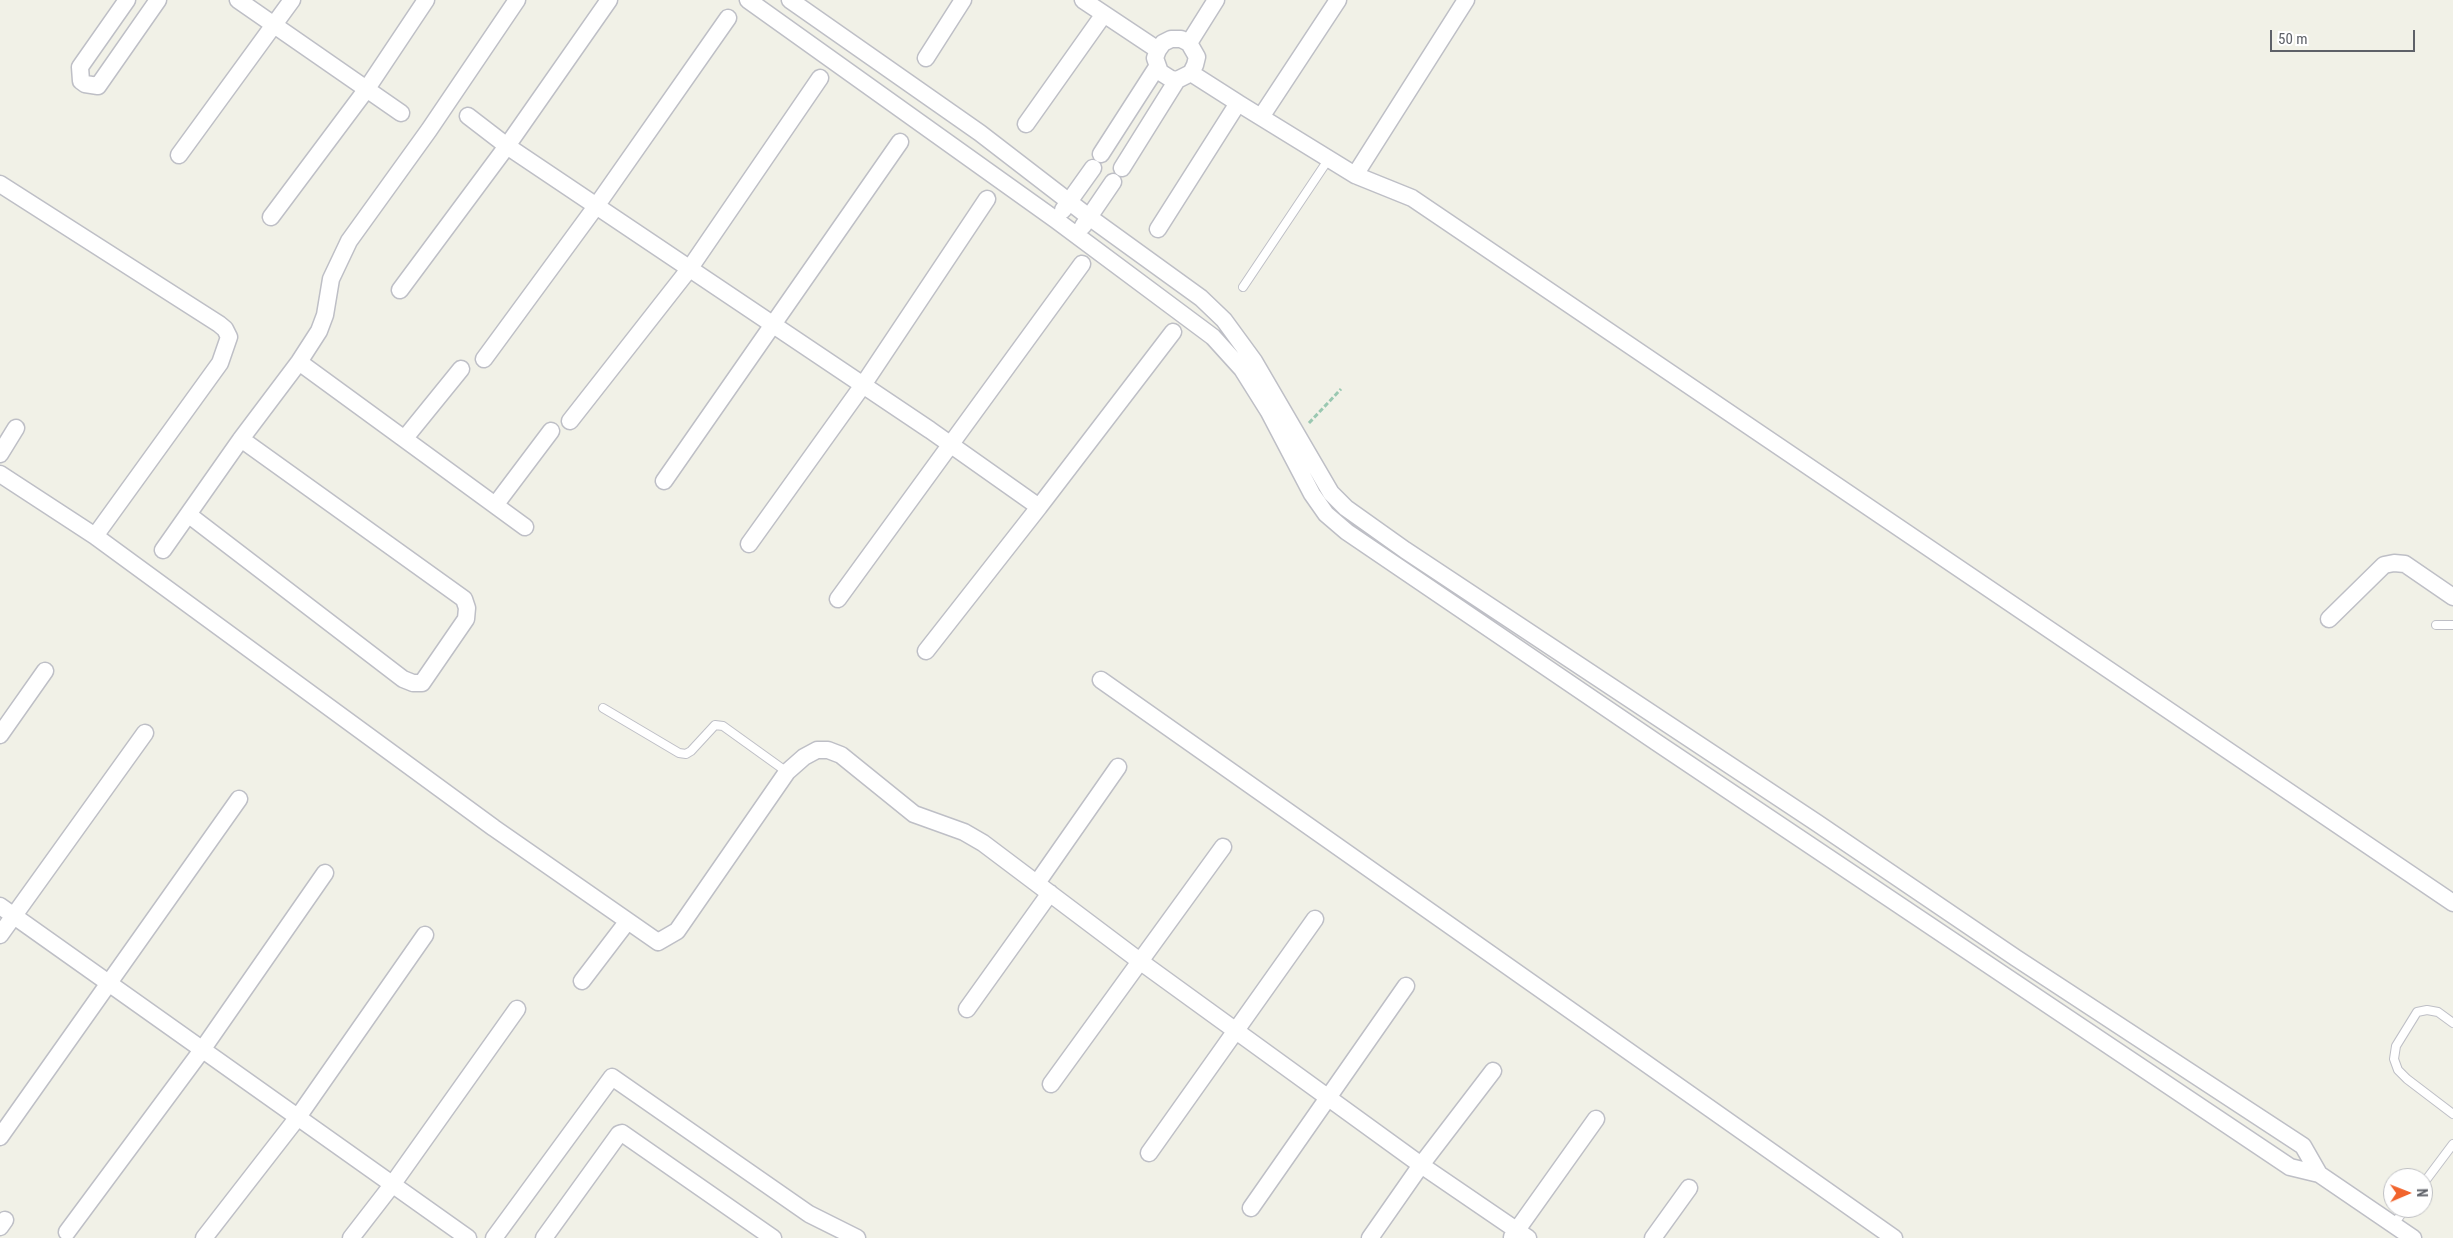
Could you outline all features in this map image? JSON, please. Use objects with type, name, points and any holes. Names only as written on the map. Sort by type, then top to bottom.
[{"type":"street","points":[[127,0],[80,67],[81,81],[85,84],[98,86],[158,0]]},
{"type":"street","points":[[238,0],[401,113]]},
{"type":"street","points":[[179,155],[275,26],[292,0]]},
{"type":"street","points":[[270,217],[366,90],[426,0]]},
{"type":"street","points":[[163,550],[241,439],[299,362],[319,331],[325,315],[331,279],[349,241],[429,130],[517,0]]},
{"type":"street","points":[[400,290],[507,146],[609,0]]},
{"type":"street","points":[[748,0],[1056,220],[1181,323],[1213,337],[1248,365]]},
{"type":"street","points":[[790,0],[980,133],[1089,217],[1201,298],[1224,320],[1248,365],[1274,406],[1297,436],[1332,493],[1346,508],[1405,550],[1817,823],[2016,958],[2302,1146],[2319,1174]]},
{"type":"street","points":[[926,58],[963,0]]},
{"type":"street","points":[[1085,0],[1158,50]]},
{"type":"street","points":[[1189,43],[1216,0]]},
{"type":"street","points":[[1262,118],[1338,0]]},
{"type":"street","points":[[1355,175],[1466,0]]},
{"type":"street","points":[[1026,124],[1104,14]]},
{"type":"street","points":[[484,359],[598,205],[728,18]]},
{"type":"street","points":[[1076,235],[1089,217],[1117,175],[1184,76],[1197,57],[1189,43],[1181,39],[1171,39],[1163,43],[1158,50],[1155,58],[1157,67],[1165,77],[1184,76],[1238,102],[1328,160],[1355,175],[1412,198],[2453,903]]},
{"type":"street","points":[[1056,220],[1097,161],[1157,67]]},
{"type":"street","points":[[570,421],[690,268],[820,78]]},
{"type":"street","points":[[1158,229],[1238,102]]},
{"type":"street","points":[[468,116],[507,146],[598,205],[863,385],[1038,507]]},
{"type":"street","points":[[664,481],[900,142]]},
{"type":"street","points":[[0,184],[219,324],[225,329],[229,337],[220,362],[95,536]]},
{"type":"street","points":[[748,544],[863,385],[987,199]]},
{"type":"street","points":[[838,599],[1082,264]]},
{"type":"street","points":[[926,651],[1201,298]]},
{"type":"street","points":[[299,362],[525,526]]},
{"type":"street","points":[[405,438],[461,369]]},
{"type":"street","points":[[1274,406],[1312,494],[1326,514],[1346,532],[1664,748],[2290,1167],[2319,1174],[2413,1238]]},
{"type":"street","points":[[0,454],[16,428]]},
{"type":"street","points":[[496,504],[551,431]]},
{"type":"street","points":[[189,515],[403,679],[413,683],[422,683],[466,619],[467,608],[464,599],[241,439]]},
{"type":"street","points":[[1,476],[95,536],[296,685],[627,922],[658,942],[677,931],[787,772],[818,750],[828,750],[841,756],[914,814],[964,832],[984,843],[1141,962],[1519,1235],[1596,1119]]},
{"type":"street","points":[[2329,619],[2384,565],[2394,563],[2404,564],[2453,597]]},
{"type":"street","points":[[0,735],[45,671]]},
{"type":"street","points":[[1101,680],[1894,1238]]},
{"type":"street","points":[[0,935],[145,734]]},
{"type":"street","points":[[1037,883],[1118,767]]},
{"type":"street","points":[[0,1137],[239,798]]},
{"type":"street","points":[[1051,1084],[1223,847]]},
{"type":"street","points":[[67,1232],[202,1050],[325,873]]},
{"type":"street","points":[[966,1009],[1050,893]]},
{"type":"street","points":[[0,906],[468,1238]]},
{"type":"street","points":[[1149,1153],[1314,919]]},
{"type":"street","points":[[582,981],[627,922]]},
{"type":"street","points":[[204,1238],[298,1117],[425,935]]},
{"type":"street","points":[[1251,1208],[1406,986]]},
{"type":"street","points":[[351,1238],[392,1185],[517,1009]]},
{"type":"street","points":[[1370,1238],[1421,1165],[1493,1071]]},
{"type":"street","points":[[494,1238],[610,1077],[809,1214],[857,1238]]},
{"type":"street","points":[[544,1238],[619,1134],[622,1133],[773,1238]]},
{"type":"street","points":[[1653,1238],[1689,1188]]},
{"type":"lane","points":[[1243,287],[1328,160]]},
{"type":"lane","points":[[2436,625],[2453,625]]},
{"type":"lane","points":[[603,708],[679,753],[686,754],[691,751],[715,725],[723,726],[787,772]]},
{"type":"lane","points":[[2453,1022],[2438,1012],[2427,1010],[2417,1012],[2396,1046],[2394,1059],[2398,1070],[2407,1079],[2453,1114]]},
{"type":"lane","points":[[2433,1171],[2453,1144]]},
{"type":"lane","points":[[2393,1225],[2398,1218]]},
{"type":"path","points":[[1297,436],[1342,389]]}]
